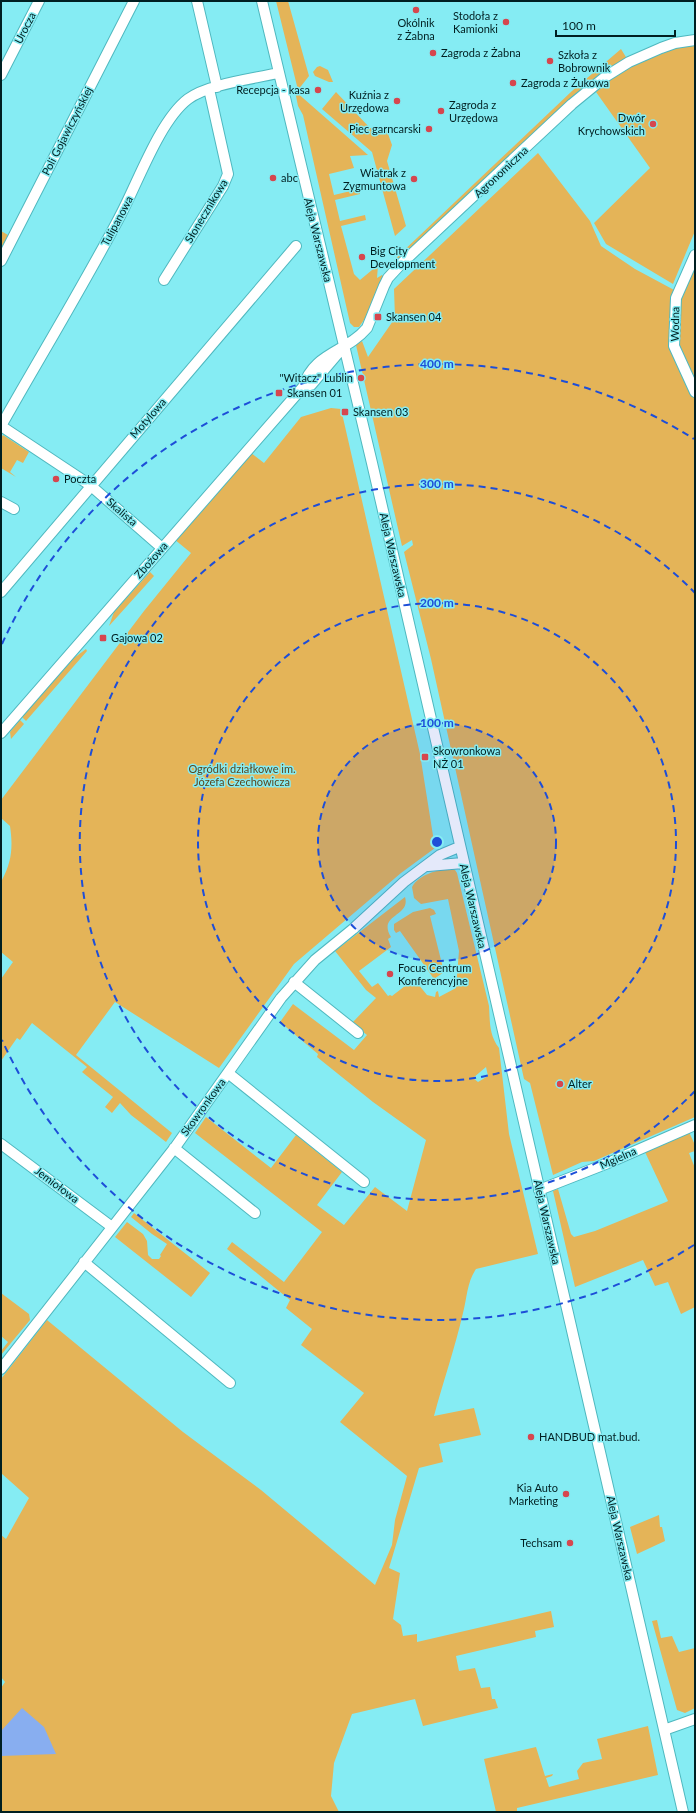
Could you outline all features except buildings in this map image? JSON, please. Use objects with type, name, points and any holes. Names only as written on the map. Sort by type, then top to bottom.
[{"type":"street","name":"Urocza","points":[[1,76],[39,1]]},
{"type":"street","name":"Poli Gojawiczyńskiej","points":[[1,261],[134,1]]},
{"type":"street","name":"Słonecznikowa","points":[[164,280],[223,186],[228,174],[197,1]]},
{"type":"street","name":"Aleja Warszawska","points":[[262,1],[540,1190],[683,1812]]},
{"type":"street","name":"Agronomiczna","points":[[344,347],[361,335],[367,328],[384,286],[392,273],[572,104],[605,77],[628,62],[675,43],[695,40]]},
{"type":"street","name":"Tulipanowa","points":[[1,426],[111,234],[162,134],[175,113],[184,102],[195,94],[213,88],[278,73]]},
{"type":"street","name":"Motylowa","points":[[2,588],[296,246]]},
{"type":"street","name":"Wodna","points":[[695,255],[676,298],[674,346],[695,392]]},
{"type":"street","name":"Zbożowa","points":[[1,733],[303,387],[311,385],[344,347]]},
{"type":"street","name":"Skalista","points":[[1,426],[90,485],[162,548]]},
{"type":"street","points":[[1,502],[14,509]]},
{"type":"street","name":"Skowronkowa","points":[[1,1369],[174,1148],[294,982],[315,960],[353,929],[404,882],[440,855],[459,847]]},
{"type":"street","points":[[426,866],[463,863]]},
{"type":"street","points":[[294,982],[358,1033]]},
{"type":"street","points":[[228,1073],[364,1182]]},
{"type":"street","name":"Mgielna","points":[[540,1190],[608,1163],[695,1124]]},
{"type":"street","name":"Jemiołowa","points":[[1,1144],[112,1227]]},
{"type":"street","points":[[174,1148],[255,1213]]},
{"type":"street","points":[[84,1262],[230,1383]]},
{"type":"street","points":[[664,1730],[695,1719]]},
{"type":"green space","points":[[276,1],[288,1],[309,76],[298,90]]},
{"type":"green space","points":[[695,45],[695,231],[673,284],[606,244],[594,223],[650,168],[596,92],[628,65],[675,48]]},
{"type":"green space","points":[[621,49],[629,62],[605,77],[388,278],[385,273],[398,256],[572,91]]},
{"type":"green space","points":[[320,66],[328,70],[333,82],[329,82],[315,76],[313,72]]},
{"type":"green space","points":[[295,91],[368,155],[350,156],[354,168],[329,174],[334,195],[359,189],[360,194],[335,200],[340,221],[365,215],[366,220],[341,226],[354,274],[360,280],[378,265],[377,278],[382,275],[384,277],[366,317],[359,327],[354,327],[350,323],[303,115],[298,106]]},
{"type":"green space","points":[[336,92],[370,128],[386,128],[392,145],[387,161],[406,226],[395,236],[372,152],[322,109]]},
{"type":"green space","points":[[538,153],[590,221],[601,246],[635,269],[676,291],[669,340],[687,387],[695,398],[695,1117],[594,1161],[582,1162],[553,1175],[530,1083],[524,1079],[431,659],[404,552],[413,545],[412,540],[402,546],[356,345],[362,341],[368,357],[395,318],[394,289]]},
{"type":"green space","points":[[1,231],[8,235],[1,249]]},
{"type":"green space","points":[[695,263],[695,385],[677,344],[679,298]]},
{"type":"green space","name":"Ogródki działkowe im. Józefa Czechowicza","points":[[331,408],[341,409],[420,754],[435,848],[401,873],[294,964],[219,1068],[115,1002],[76,1055],[172,1133],[166,1142],[131,1115],[120,1103],[112,1113],[105,1107],[113,1097],[82,1072],[87,1067],[32,1023],[20,1040],[17,1038],[1,1061],[1,979],[13,962],[1,952],[1,880],[10,860],[11,840],[10,826],[1,818],[1,800],[144,611],[191,553],[174,539],[251,453],[264,463],[301,417]]},
{"type":"green space","points":[[3,435],[29,452],[23,463],[17,460],[10,472],[16,477],[1,468],[1,438]]},
{"type":"green space","points":[[150,572],[154,576],[109,626],[114,612]]},
{"type":"green space","points":[[86,649],[87,651],[26,721],[22,717],[74,658]]},
{"type":"green space","points":[[20,720],[24,724],[11,739],[10,732]]},
{"type":"green space","points":[[450,867],[457,873],[489,1006],[493,1038],[499,1048],[509,1134],[538,1254],[476,1269],[471,1279],[434,1416],[474,1408],[481,1435],[439,1444],[443,1462],[419,1468],[389,1568],[400,1573],[393,1619],[401,1625],[403,1636],[417,1634],[417,1642],[551,1611],[554,1627],[535,1631],[536,1637],[456,1656],[459,1671],[475,1668],[481,1688],[490,1687],[492,1699],[495,1699],[498,1708],[423,1726],[415,1699],[352,1714],[334,1763],[331,1796],[339,1812],[1,1812],[1,1688],[5,1682],[1,1677],[1,1535],[6,1539],[29,1498],[1,1473],[1,1379],[47,1320],[183,1432],[261,1490],[375,1585],[392,1545],[395,1520],[407,1476],[340,1422],[364,1393],[301,1345],[312,1329],[286,1308],[290,1300],[227,1249],[232,1242],[284,1282],[322,1232],[195,1133],[206,1117],[271,1168],[296,1135],[342,1172],[317,1205],[344,1225],[375,1187],[407,1211],[426,1140],[373,1102],[317,1057],[318,1054],[280,1022],[293,1004],[354,1050],[367,1035],[352,1023],[376,998],[366,990],[335,951],[405,897],[406,904],[388,924],[391,937],[388,939],[391,947],[359,971],[372,987],[378,983],[388,996],[392,996],[414,979],[427,995],[435,997],[436,992],[438,991],[439,997],[456,988],[459,951],[448,899],[421,904],[414,898],[412,887],[424,876]],"holes":[[[486,1067],[488,1076],[478,1082],[473,1078]]]},
{"type":"green space","points":[[430,908],[434,910],[436,914],[430,916],[444,972],[434,979],[400,931],[396,933],[394,930],[394,924],[413,912]]},
{"type":"green space","points":[[689,1132],[695,1145],[695,1151],[689,1153],[695,1168],[695,1307],[681,1314],[668,1282],[655,1286],[643,1260],[575,1287],[553,1191],[558,1189],[571,1234],[574,1237],[595,1231],[666,1202],[668,1201],[645,1152]]},
{"type":"green space","points":[[134,1213],[210,1273],[191,1297],[115,1237],[127,1222],[143,1234],[147,1241],[148,1255],[152,1259],[159,1259],[167,1244],[131,1217]]},
{"type":"green space","points":[[1,1293],[29,1314],[30,1320],[1,1355],[1,1351],[8,1342],[1,1336]]},
{"type":"green space","points":[[659,1515],[660,1527],[662,1527],[665,1541],[637,1554],[630,1527]]},
{"type":"green space","points":[[657,1620],[661,1638],[672,1636],[679,1652],[695,1648],[695,1708],[685,1713],[677,1710],[652,1621]]},
{"type":"green space","points":[[648,1726],[658,1775],[517,1808],[517,1812],[496,1812],[484,1759],[536,1747],[545,1776],[553,1774],[552,1776],[546,1778],[549,1787],[579,1779],[577,1771],[583,1763],[602,1759],[597,1739]]},
{"type":"water","points":[[22,1708],[44,1727],[56,1754],[1,1756],[1,1731]]},
{"type":"place","name":"Okólnik z Żabna","points":[[416,10]]},
{"type":"place","name":"Stodoła z Kamionki","points":[[506,22]]},
{"type":"place","name":"Zagroda z Żabna","points":[[433,53]]},
{"type":"place","name":"Szkoła z Bobrownik","points":[[550,61]]},
{"type":"place","name":"Zagroda z Żukowa","points":[[513,83]]},
{"type":"place","name":"Recepcja - kasa","points":[[318,90]]},
{"type":"place","name":"Kuźnia z Urzędowa","points":[[397,101]]},
{"type":"place","name":"Zagroda z Urzędowa","points":[[441,111]]},
{"type":"place","name":"Dwór Krychowskich","points":[[653,124]]},
{"type":"place","name":"Piec garncarski","points":[[429,129]]},
{"type":"place","name":"abc","points":[[273,178]]},
{"type":"place","name":"Wiatrak z Zygmuntowa","points":[[414,179]]},
{"type":"place","name":"Big City Development","points":[[362,257]]},
{"type":"place","name":"Skansen 04","points":[[378,317]]},
{"type":"place","name":"\"Witacz\" Lublin","points":[[361,378]]},
{"type":"place","name":"Skansen 01","points":[[279,393]]},
{"type":"place","name":"Skansen 03","points":[[345,412]]},
{"type":"place","name":"Poczta","points":[[56,479]]},
{"type":"place","name":"Gajowa 02","points":[[103,638]]},
{"type":"place","name":"Skowronkowa NŻ 01","points":[[425,757]]},
{"type":"place","name":"Focus Centrum Konferencyjne","points":[[390,974]]},
{"type":"place","name":"Alter","points":[[560,1084]]},
{"type":"place","name":"HANDBUD mat.bud.","points":[[531,1437]]},
{"type":"place","name":"Kia Auto Marketing","points":[[566,1494]]},
{"type":"place","name":"Techsam","points":[[570,1543]]}]
